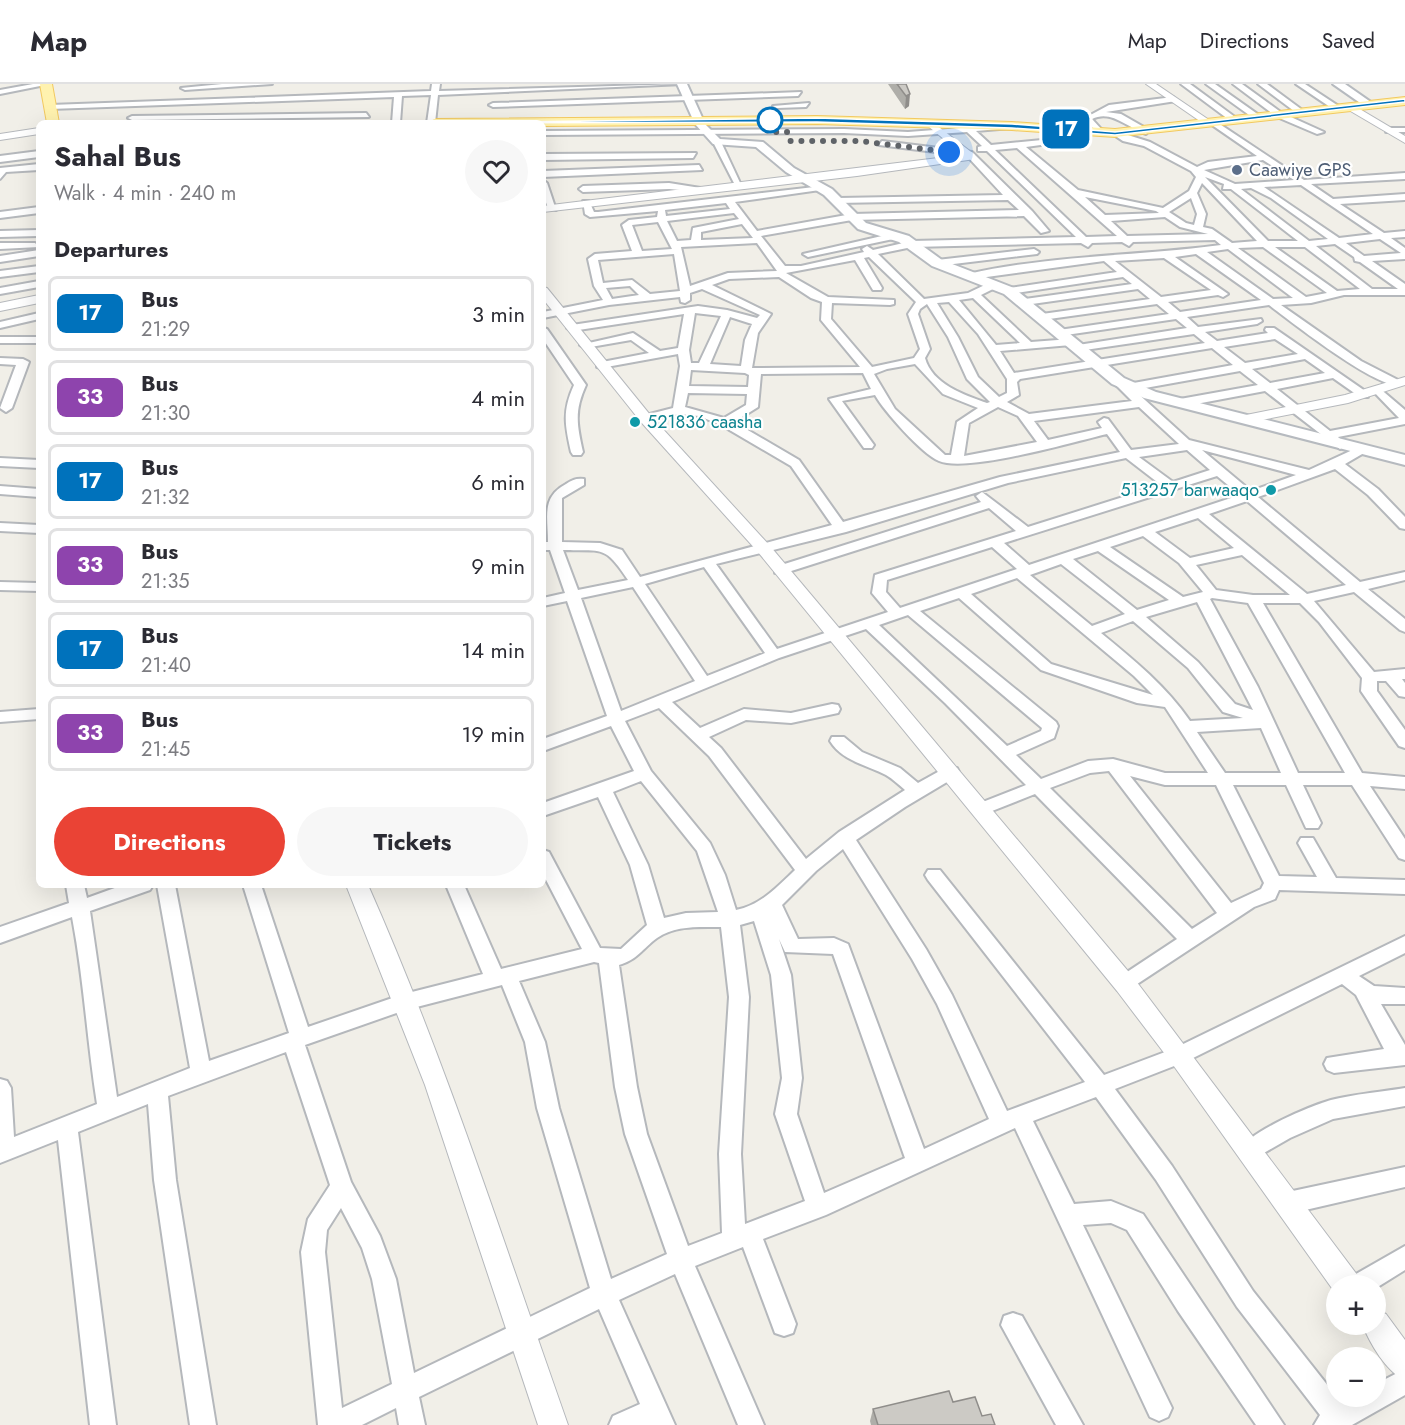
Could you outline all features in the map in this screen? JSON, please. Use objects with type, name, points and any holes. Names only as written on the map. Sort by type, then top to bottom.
[{"type":"main road","points":[[46,84],[52,120]]},
{"type":"main road","points":[[681,84],[703,121],[761,143],[790,170],[823,189],[847,210],[912,244],[937,263],[1008,291],[1025,302],[1124,384],[1180,403],[1335,440],[1363,450],[1405,460]]},
{"type":"main road","points":[[1338,84],[1370,105]]},
{"type":"main road","points":[[546,121],[562,121],[590,160],[618,120],[703,121],[787,131],[817,120],[936,128],[1012,126],[1115,133],[1146,132],[1405,101]]},
{"type":"street","points":[[0,92],[46,84]]},
{"type":"street","points":[[172,120],[185,86],[268,84]]},
{"type":"street","points":[[339,84],[339,95]]},
{"type":"street","points":[[178,106],[189,101],[278,94],[326,96],[398,93],[436,88],[681,84]]},
{"type":"street","points":[[747,84],[750,96]]},
{"type":"street","points":[[794,84],[798,94],[817,120]]},
{"type":"street","points":[[1150,84],[1318,193],[1405,254]]},
{"type":"street","points":[[1185,84],[1235,120]]},
{"type":"street","points":[[1210,84],[1259,118]]},
{"type":"street","points":[[1237,84],[1281,115],[1320,132]]},
{"type":"street","points":[[1262,84],[1301,112]]},
{"type":"street","points":[[1300,84],[1405,140]]},
{"type":"street","points":[[612,85],[618,120]]},
{"type":"street","points":[[223,99],[227,86]]},
{"type":"street","points":[[562,121],[563,86]]},
{"type":"street","points":[[490,120],[494,87]]},
{"type":"street","points":[[432,120],[436,88]]},
{"type":"street","points":[[396,120],[398,93]]},
{"type":"street","points":[[247,115],[270,109],[278,94]]},
{"type":"street","points":[[50,107],[178,106],[203,117],[291,114],[300,119],[322,116],[365,119],[369,94]]},
{"type":"street","points":[[546,173],[703,121],[750,96],[798,94]]},
{"type":"street","points":[[291,114],[295,96]]},
{"type":"street","points":[[322,116],[326,96]]},
{"type":"street","points":[[1099,131],[1087,119],[1120,105],[1173,99]]},
{"type":"street","points":[[493,105],[615,101],[703,121],[739,185]]},
{"type":"street","points":[[772,106],[806,105]]},
{"type":"street","points":[[132,118],[137,106]]},
{"type":"street","points":[[128,120],[132,118],[172,120],[270,109]]},
{"type":"street","points":[[1098,113],[1118,116],[1146,132]]},
{"type":"street","points":[[778,141],[787,131],[844,130],[908,134],[936,128],[970,130],[1012,126]]},
{"type":"street","points":[[936,128],[968,154],[1013,197],[1044,231],[1036,242],[1035,253],[1046,265]]},
{"type":"street","points":[[991,129],[1008,147]]},
{"type":"street","points":[[548,208],[806,179],[968,154],[986,149],[1020,146],[1045,142],[1052,129]]},
{"type":"street","points":[[970,130],[986,149],[1055,209],[1105,259],[1138,286],[1180,315],[1335,440],[1405,419]]},
{"type":"street","points":[[1389,130],[1405,130]]},
{"type":"street","points":[[0,137],[36,131]]},
{"type":"street","points":[[787,131],[968,154]]},
{"type":"street","points":[[1115,133],[1126,139],[1147,144],[1198,174],[1265,244],[1335,294]]},
{"type":"street","points":[[546,135],[590,160]]},
{"type":"street","points":[[546,142],[590,160],[669,186],[710,188]]},
{"type":"street","points":[[0,150],[36,145]]},
{"type":"street","points":[[1020,146],[1076,192],[1143,256]]},
{"type":"street","points":[[546,166],[688,148],[710,188],[737,211],[760,239],[781,272],[814,296],[827,300],[890,302]]},
{"type":"street","points":[[546,150],[590,160],[698,165]]},
{"type":"street","points":[[0,159],[36,154]]},
{"type":"street","points":[[546,157],[698,165]]},
{"type":"street","points":[[1103,218],[1167,213],[1193,193],[1198,174],[1208,165],[1265,158]]},
{"type":"street","points":[[546,182],[590,160]]},
{"type":"street","points":[[590,160],[584,203],[590,214],[594,215],[823,189]]},
{"type":"street","points":[[1,172],[36,167]]},
{"type":"street","points":[[1198,174],[1217,176],[1232,186],[1304,244],[1370,292]]},
{"type":"street","points":[[1212,189],[1251,184],[1404,177]]},
{"type":"street","points":[[1251,184],[1274,196],[1405,291]]},
{"type":"street","points":[[1076,192],[1167,213],[1180,224],[1195,227],[1218,238],[1303,300]]},
{"type":"street","points":[[1118,233],[1195,227],[1203,219],[1202,211],[1193,193]]},
{"type":"street","points":[[1274,196],[1318,193]]},
{"type":"street","points":[[672,194],[662,208],[662,221],[676,248],[686,292],[687,310],[683,350],[686,366],[679,410]]},
{"type":"street","points":[[770,221],[847,210],[1013,197]]},
{"type":"street","points":[[1331,202],[1405,197]]},
{"type":"street","points":[[813,201],[847,210],[1027,212],[1066,208]]},
{"type":"street","points":[[1078,207],[1090,207]]},
{"type":"street","points":[[0,215],[36,210]]},
{"type":"street","points":[[638,254],[627,225],[748,210]]},
{"type":"street","points":[[609,302],[594,273],[593,259],[595,257],[760,239],[847,210]]},
{"type":"street","points":[[0,222],[27,217],[36,211]]},
{"type":"street","points":[[696,245],[696,230],[759,222]]},
{"type":"street","points":[[0,234],[36,233]]},
{"type":"street","points":[[972,276],[1105,259],[1405,234]]},
{"type":"street","points":[[808,254],[891,235],[1036,242]]},
{"type":"street","points":[[551,314],[609,302],[686,292],[728,276],[801,269],[912,244],[1183,239],[1256,235]]},
{"type":"street","points":[[1183,239],[1357,363],[1400,382]]},
{"type":"street","points":[[860,242],[927,302],[953,337],[973,379],[993,405]]},
{"type":"street","points":[[937,263],[1036,242]]},
{"type":"street","points":[[0,246],[36,246]]},
{"type":"street","points":[[0,259],[36,253]]},
{"type":"street","points":[[1328,261],[1405,254]]},
{"type":"street","points":[[1166,255],[1333,375],[1371,393],[1405,419]]},
{"type":"street","points":[[858,256],[878,288]]},
{"type":"street","points":[[0,273],[36,269]]},
{"type":"street","points":[[1008,291],[1123,274]]},
{"type":"street","points":[[1391,280],[1405,279]]},
{"type":"street","points":[[599,286],[633,283],[647,297]]},
{"type":"street","points":[[0,291],[36,285]]},
{"type":"street","points":[[919,360],[925,349],[913,314],[915,308],[927,302],[952,300],[974,294],[993,285]]},
{"type":"street","points":[[705,286],[766,314],[757,322],[749,370]]},
{"type":"street","points":[[1025,302],[1138,286]]},
{"type":"street","points":[[1070,341],[1180,315],[1335,294],[1405,291]]},
{"type":"street","points":[[1042,317],[1219,292]]},
{"type":"street","points":[[974,294],[1029,346]]},
{"type":"street","points":[[0,307],[36,300]]},
{"type":"street","points":[[546,300],[551,314],[572,328],[646,419],[763,548],[1125,984],[1180,1055],[1340,1275]]},
{"type":"street","points":[[585,345],[636,337],[646,331],[623,300]]},
{"type":"street","points":[[827,300],[826,320],[869,370],[890,411],[934,454],[942,458],[960,460],[1110,430]]},
{"type":"street","points":[[952,300],[982,332],[1012,378],[1013,395],[963,422],[957,454],[960,460]]},
{"type":"street","points":[[572,328],[687,310],[727,313],[757,322]]},
{"type":"street","points":[[703,367],[727,313]]},
{"type":"street","points":[[0,325],[36,318]]},
{"type":"street","points":[[992,349],[1199,331],[1257,321]]},
{"type":"street","points":[[1012,378],[1034,371],[1098,364],[1277,335]]},
{"type":"street","points":[[546,336],[580,384],[572,403],[571,423],[577,452]]},
{"type":"street","points":[[636,337],[657,354]]},
{"type":"street","points":[[0,340],[36,340]]},
{"type":"street","points":[[601,365],[683,350]]},
{"type":"street","points":[[1124,384],[1306,356]]},
{"type":"street","points":[[686,366],[749,370],[869,370],[919,360]]},
{"type":"street","points":[[919,360],[947,392],[993,405],[1016,408],[1045,444]]},
{"type":"street","points":[[0,361],[23,362],[6,408]]},
{"type":"street","points":[[725,422],[752,407],[755,373],[749,370]]},
{"type":"street","points":[[1180,403],[1333,375]]},
{"type":"street","points":[[1246,420],[1371,393],[1400,382]]},
{"type":"street","points":[[1124,384],[1141,403],[1186,444],[1405,627]]},
{"type":"street","points":[[682,388],[753,392]]},
{"type":"street","points":[[868,445],[835,399],[879,391]]},
{"type":"street","points":[[1026,418],[1141,403]]},
{"type":"street","points":[[1094,409],[1128,454],[1170,486]]},
{"type":"street","points":[[646,419],[679,410],[725,422],[800,468],[841,529]]},
{"type":"street","points":[[546,601],[636,582],[841,529],[972,488],[1128,454],[1186,444],[1310,474]]},
{"type":"street","points":[[546,744],[616,720],[703,682],[774,655],[902,610],[1064,559],[1098,545],[1249,496],[1337,464],[1363,450]]},
{"type":"street","points":[[0,462],[36,464]]},
{"type":"street","points":[[1337,464],[1373,492],[1405,525]]},
{"type":"street","points":[[1003,754],[1048,734],[1050,726],[879,593],[880,578],[1220,471]]},
{"type":"street","points":[[579,482],[555,498],[549,546],[574,596],[616,720],[645,774],[704,848],[716,875],[730,920],[739,997],[730,1154],[742,1237],[784,1324]]},
{"type":"street","points":[[972,488],[1026,532]]},
{"type":"street","points":[[0,490],[36,493]]},
{"type":"street","points":[[780,570],[991,503]]},
{"type":"street","points":[[1199,512],[1304,599],[1370,677],[1369,691],[1405,742]]},
{"type":"street","points":[[0,527],[36,530]]},
{"type":"street","points":[[1143,530],[1186,563],[1207,595],[1312,823]]},
{"type":"street","points":[[993,541],[1089,632],[1139,672],[1170,703],[1221,779],[1273,883]]},
{"type":"street","points":[[1098,545],[1180,601]]},
{"type":"street","points":[[549,546],[608,549],[617,554],[703,682]]},
{"type":"street","points":[[1186,563],[1245,550]]},
{"type":"street","points":[[1064,559],[1138,616],[1193,665],[1229,708],[1264,722]]},
{"type":"street","points":[[709,564],[774,655]]},
{"type":"street","points":[[1089,632],[1180,601],[1207,595],[1253,600],[1304,599],[1404,579]]},
{"type":"street","points":[[0,586],[36,587]]},
{"type":"street","points":[[959,591],[1047,667],[1143,699],[1170,703]]},
{"type":"street","points":[[1253,600],[1357,779],[1405,853]]},
{"type":"street","points":[[868,623],[951,699],[1003,754],[1191,941]]},
{"type":"street","points":[[1370,677],[1397,675],[1405,692]]},
{"type":"street","points":[[660,700],[715,752],[805,870]]},
{"type":"street","points":[[699,735],[744,714],[791,718],[832,709]]},
{"type":"street","points":[[0,717],[36,714]]},
{"type":"street","points":[[1186,727],[1264,722]]},
{"type":"street","points":[[838,741],[856,756],[894,772],[916,790]]},
{"type":"street","points":[[981,808],[1088,767],[1113,765],[1165,779],[1357,779],[1405,783]]},
{"type":"street","points":[[1113,765],[1229,915]]},
{"type":"street","points":[[0,1088],[2,1152],[201,1073],[404,1002],[501,977],[601,956],[617,958],[635,950],[657,928],[698,919],[730,920],[766,907],[805,870],[845,837],[916,790],[951,772]]},
{"type":"street","points":[[546,809],[604,791],[645,774]]},
{"type":"street","points":[[604,791],[639,865],[657,928]]},
{"type":"street","points":[[845,837],[919,954],[1067,1216],[1159,1408]]},
{"type":"street","points":[[1307,843],[1330,884]]},
{"type":"street","points":[[546,862],[601,956],[636,1134],[681,1260],[751,1425]]},
{"type":"street","points":[[934,875],[1101,1087],[1164,1173],[1245,1299],[1333,1421],[1405,1381]]},
{"type":"street","points":[[1125,984],[1247,903],[1268,894],[1273,883]]},
{"type":"street","points":[[1273,883],[1330,884],[1353,888],[1405,888]]},
{"type":"street","points":[[76,888],[87,944],[97,1042],[109,1110]]},
{"type":"street","points":[[0,935],[136,888]]},
{"type":"street","points":[[167,888],[201,1073]]},
{"type":"street","points":[[253,888],[324,1140],[342,1187],[372,1244],[384,1279],[412,1425]]},
{"type":"street","points":[[358,888],[387,951],[436,1084],[553,1425]]},
{"type":"street","points":[[456,888],[501,977],[524,1008],[535,1042],[548,1108],[604,1294],[658,1417],[622,1425]]},
{"type":"street","points":[[766,907],[792,947],[834,946],[841,949],[918,1164]]},
{"type":"street","points":[[766,907],[781,975],[792,1078],[786,1114],[818,1207]]},
{"type":"street","points":[[342,1187],[316,1227],[313,1252],[333,1425],[522,1336],[604,1294],[681,1260],[818,1207],[918,1164],[1011,1119],[1101,1087],[1180,1055],[1405,944]]},
{"type":"street","points":[[1344,973],[1364,992],[1392,1044],[1403,1056]]},
{"type":"street","points":[[1364,992],[1382,996],[1405,996]]},
{"type":"street","points":[[1334,1064],[1403,1056]]},
{"type":"street","points":[[157,1090],[165,1180],[203,1425]]},
{"type":"street","points":[[1250,1151],[1282,1131],[1331,1110],[1405,1097]]},
{"type":"street","points":[[67,1126],[103,1425]]},
{"type":"street","points":[[1288,1203],[1405,1177]]},
{"type":"street","points":[[1067,1216],[1111,1211],[1124,1214],[1135,1222],[1271,1425]]},
{"type":"street","points":[[1375,1275],[1405,1257]]},
{"type":"street","points":[[1013,1325],[1070,1425]]},
{"type":"street","points":[[1384,1335],[1405,1365]]},
{"type":"building","points":[[897,84],[906,84],[910,94],[906,96]]},
{"type":"building","points":[[949,1391],[953,1402],[975,1397],[982,1416],[991,1414],[995,1425],[878,1425],[873,1409]]},
{"type":"bus line","name":"17","points":[[546,121],[817,120],[1012,126],[1137,133],[1405,101]]},
{"type":"place","name":"Caawiye GPS","points":[[1237,170]]},
{"type":"place","name":"521836 caasha","points":[[635,422]]},
{"type":"place","name":"513257 barwaaqo","points":[[1271,490]]},
{"type":"route","points":[[770,120],[767,132],[788,132],[790,141],[859,141],[949,152]]}]
